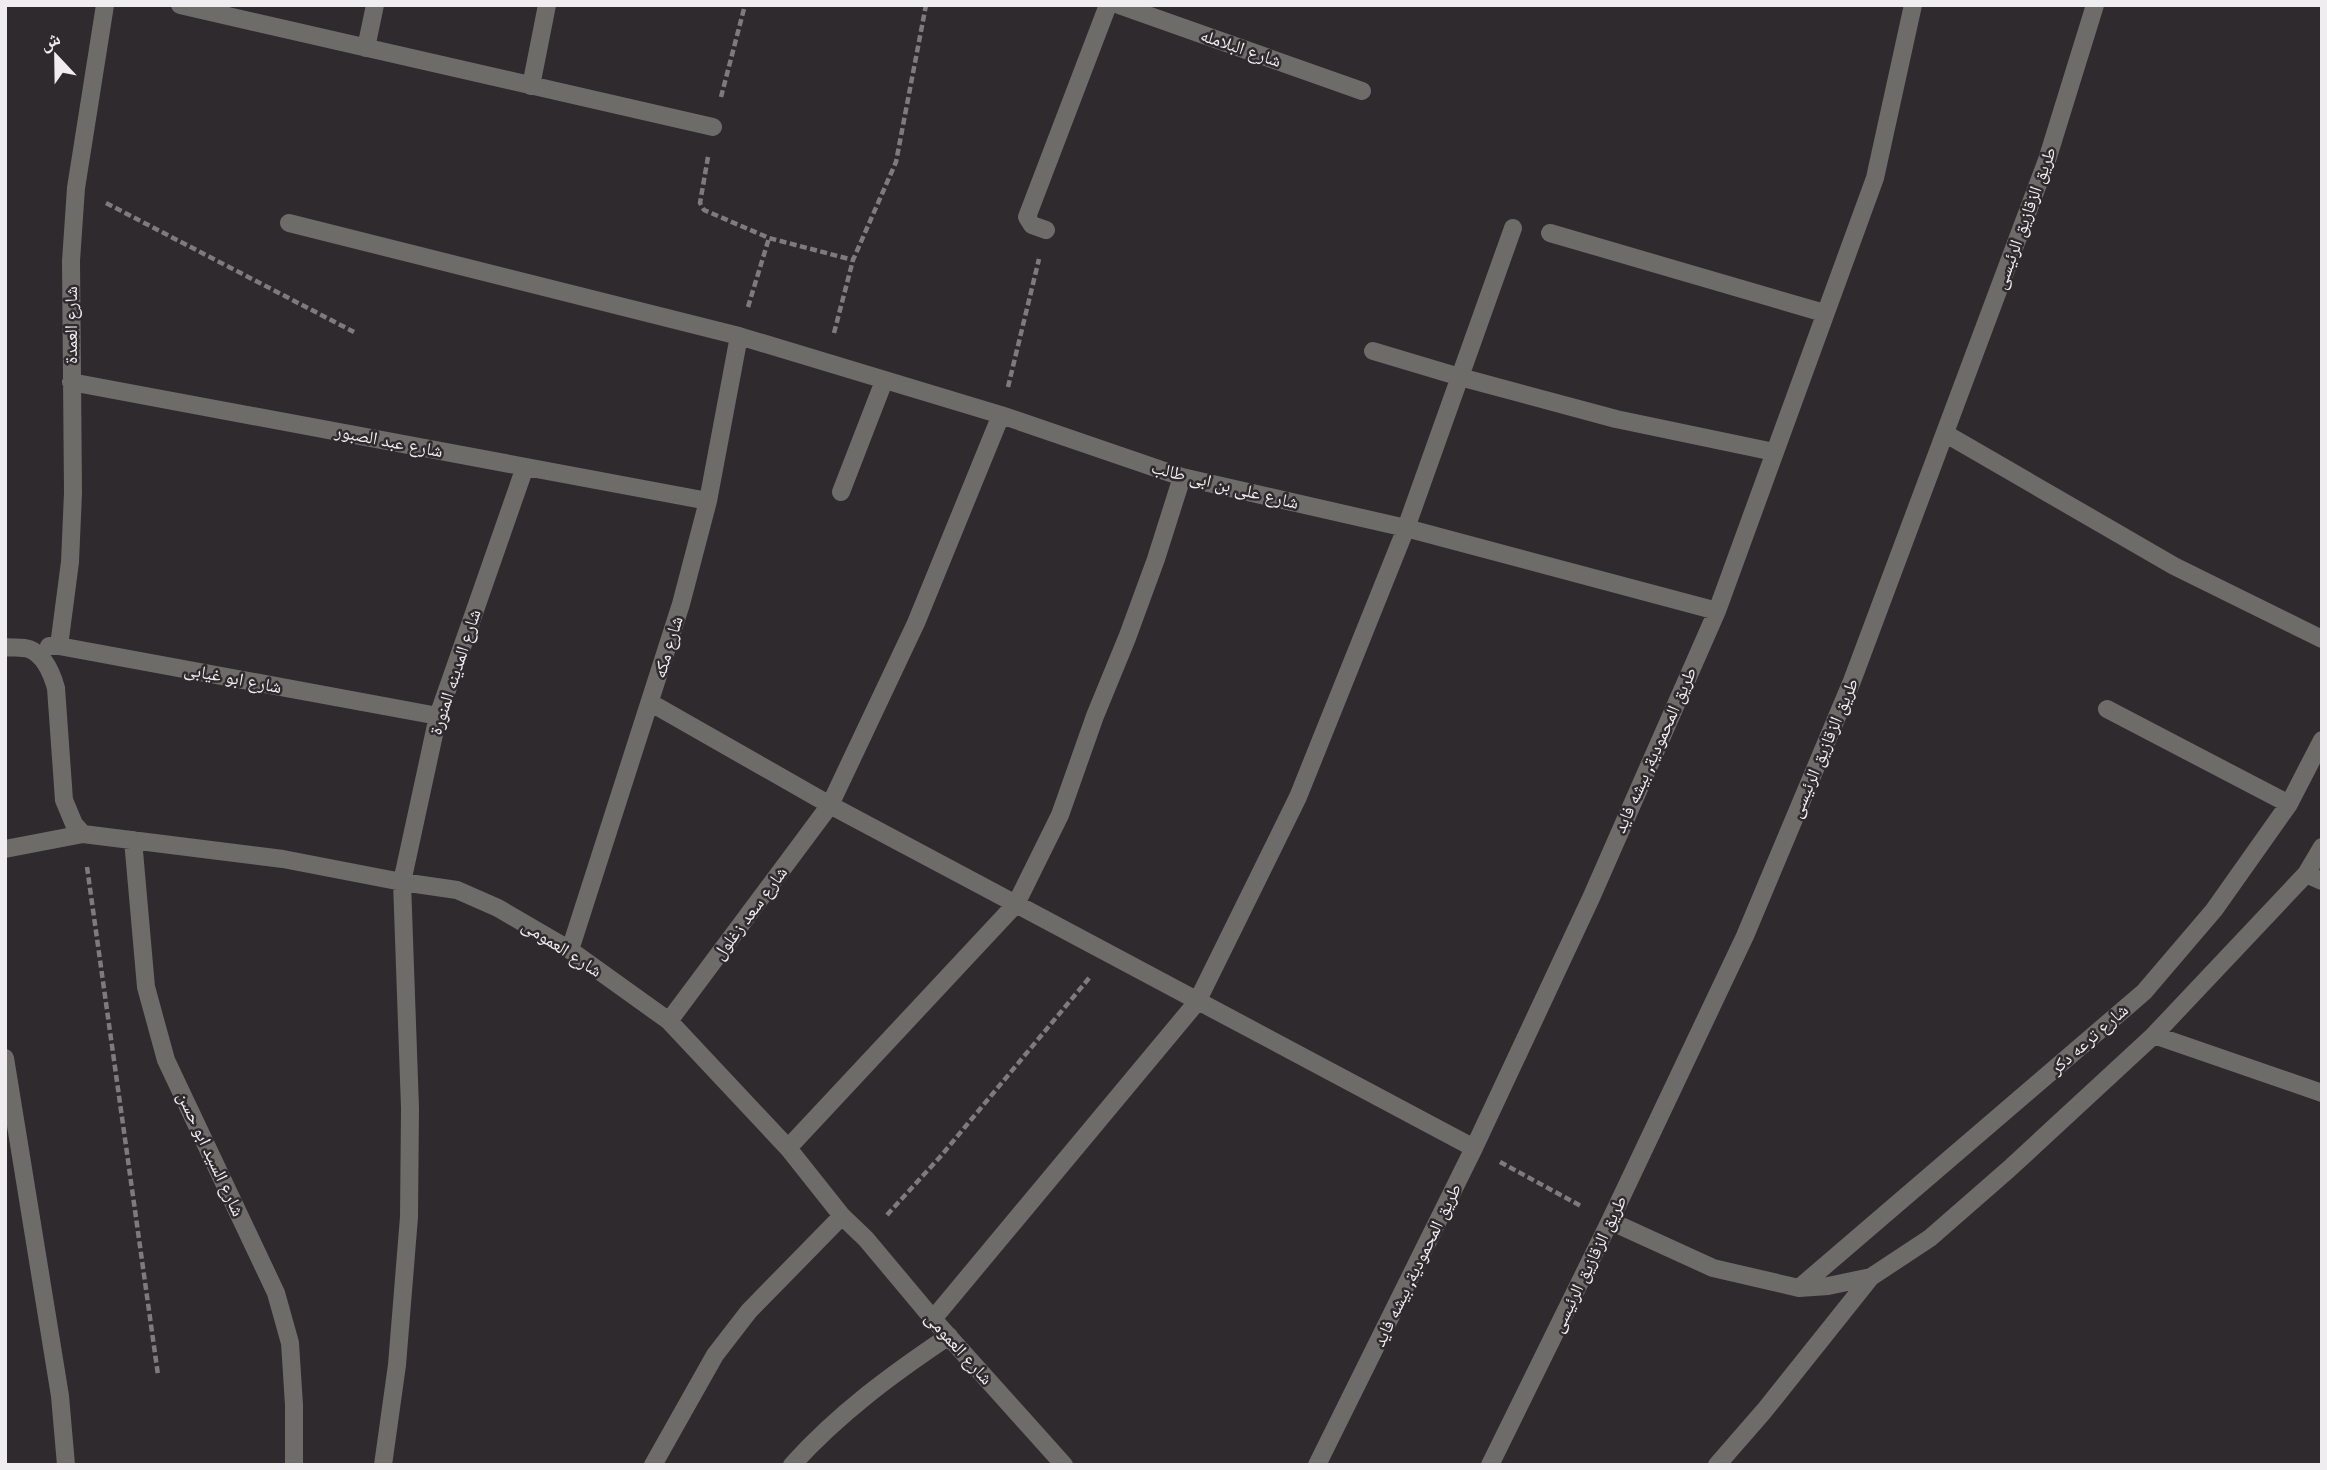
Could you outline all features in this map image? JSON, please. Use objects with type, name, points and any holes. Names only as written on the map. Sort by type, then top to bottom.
[{"type":"street","name":"شارع العمدة","points":[[59,646],[70,562],[73,493],[71,261],[76,188],[105,5]]},
{"type":"street","points":[[180,5],[713,127]]},
{"type":"street","points":[[366,48],[374,5]]},
{"type":"street","points":[[531,86],[547,5]]},
{"type":"street","points":[[1046,230],[1032,225],[1027,218],[1108,5]]},
{"type":"street","name":"شارع البلامله","points":[[1119,5],[1362,91]]},
{"type":"street","name":"طريق المحمودية, بيشه فايد","points":[[1317,1465],[1475,1148],[1591,898],[1717,611],[1875,178],[1913,5]]},
{"type":"street","name":"طريق الزقازيق الرئيسى","points":[[1490,1465],[1610,1222],[1745,936],[1852,681],[2048,160],[2095,5]]},
{"type":"street","name":"شارع على بن ابى طالب","points":[[289,223],[739,336],[1001,415],[1182,477],[1406,528],[1717,611]]},
{"type":"street","points":[[933,1319],[1197,1002],[1298,797],[1406,528],[1513,228]]},
{"type":"street","points":[[1550,233],[1824,313]]},
{"type":"street","name":"شارع مكه","points":[[569,950],[681,604],[708,501],[739,336]]},
{"type":"street","points":[[1373,351],[1616,419],[1774,452]]},
{"type":"street","points":[[841,492],[884,381]]},
{"type":"street","name":"شارع عبد الصبور","points":[[71,382],[708,501]]},
{"type":"street","name":"شارع سعد زغلول","points":[[669,1021],[830,805],[916,623],[1001,415]]},
{"type":"street","points":[[1946,434],[2174,566],[2322,639]]},
{"type":"street","name":"شارع المدينه المنورة","points":[[383,1465],[397,1365],[409,1217],[410,1108],[402,882],[438,716],[525,467]]},
{"type":"street","points":[[788,1148],[1016,904],[1060,815],[1094,716],[1156,559],[1182,477]]},
{"type":"street","name":"شارع ابو غيابى","points":[[29,649],[59,646],[438,716]]},
{"type":"street","points":[[5,647],[29,649],[46,663],[52,676],[56,688],[64,800],[74,824],[83,834]]},
{"type":"street","points":[[650,703],[830,805],[1475,1148]]},
{"type":"street","points":[[2107,709],[2289,804]]},
{"type":"street","name":"شارع ترعه دكر","points":[[1799,1288],[2144,992],[2214,910],[2289,804],[2322,740]]},
{"type":"street","name":"شارع العمومى","points":[[5,849],[83,834],[283,859],[457,890],[498,908],[569,950],[669,1021],[788,1148],[842,1216],[866,1239],[933,1319],[1064,1465]]},
{"type":"street","name":"شارع السيد ابو حسن","points":[[133,840],[146,987],[166,1060],[276,1293],[290,1343],[295,1416],[294,1465]]},
{"type":"street","points":[[1717,1465],[1765,1411],[1871,1277],[1930,1238],[2154,1035],[2314,877],[2322,847]]},
{"type":"street","points":[[2154,1035],[2322,1093]]},
{"type":"street","points":[[5,1058],[58,1383],[66,1465]]},
{"type":"street","points":[[653,1465],[715,1355],[749,1311],[842,1216]]},
{"type":"street","points":[[1610,1222],[1713,1268],[1799,1288],[1828,1286],[1871,1277]]},
{"type":"street","points":[[792,1465],[847,1411],[896,1371],[949,1336]]},
{"type":"path","points":[[826,364],[853,260],[896,162],[926,5]]},
{"type":"path","points":[[76,188],[354,332]]},
{"type":"path","points":[[1001,415],[1046,230]]},
{"type":"path","points":[[739,336],[769,238],[853,260]]},
{"type":"path","points":[[83,834],[158,1376]]},
{"type":"path","points":[[866,1239],[940,1157],[1109,955]]},
{"type":"path","points":[[1475,1148],[1610,1222]]}]
